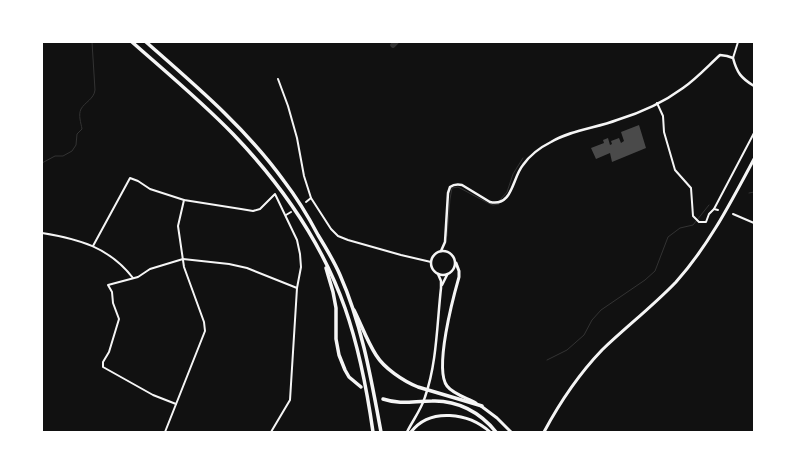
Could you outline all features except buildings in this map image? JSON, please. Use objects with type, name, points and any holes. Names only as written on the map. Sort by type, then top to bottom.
[{"type":"highway","points":[[132,42],[202,104],[233,134],[258,162],[291,205],[293,211],[303,224],[325,263],[347,314],[354,336],[373,432]]},
{"type":"highway","points":[[146,42],[249,138],[284,181],[301,206],[336,268],[377,356],[396,375],[410,384],[482,406]]},
{"type":"highway","points":[[544,432],[564,397],[593,360],[608,344],[663,295],[697,256],[717,226],[754,159]]},
{"type":"highway","points":[[325,263],[336,308],[336,339],[339,355],[349,377],[360,387]]},
{"type":"highway","points":[[456,263],[459,271],[459,277],[448,323],[442,373],[446,385],[451,390],[482,406],[493,414],[511,432]]},
{"type":"highway","points":[[347,294],[361,335],[374,389],[381,432]]},
{"type":"highway","points":[[382,399],[400,403],[431,401],[447,402],[467,408],[482,418],[496,432]]},
{"type":"highway","points":[[411,432],[418,424],[426,420],[450,415],[461,416],[471,420],[484,426],[490,432]]},
{"type":"street","points":[[738,42],[733,58],[736,69],[743,79],[754,86]]},
{"type":"street","points":[[442,251],[445,242],[448,193],[450,187],[457,184],[490,202],[500,202],[504,200],[511,191],[516,175],[522,166],[531,155],[541,147],[555,139],[620,120],[656,104],[683,88],[720,55],[733,58]]},
{"type":"street","points":[[278,79],[288,106],[297,138],[304,176],[311,198],[331,229],[338,236],[348,240],[431,262]]},
{"type":"street","points":[[656,104],[663,116],[664,132],[675,170],[691,188],[693,216],[699,222],[706,222],[754,133]]},
{"type":"street","points":[[93,246],[130,178],[138,181],[150,189],[184,200],[253,211],[264,206],[275,194],[297,240],[301,267],[297,288],[290,400],[271,432]]},
{"type":"street","points":[[306,202],[311,198]]},
{"type":"street","points":[[166,432],[205,331],[204,322],[184,267],[178,226],[184,200]]},
{"type":"street","points":[[714,209],[718,210]]},
{"type":"street","points":[[286,215],[293,211]]},
{"type":"street","points":[[733,214],[754,223]]},
{"type":"street","points":[[42,233],[65,237],[93,246],[119,261],[133,278]]},
{"type":"street","points":[[441,288],[447,275],[453,270],[456,263],[455,258],[445,242]]},
{"type":"street","points":[[407,432],[421,408],[429,385],[433,360],[441,282],[438,274],[433,269],[431,262],[434,254],[442,251],[450,252]]},
{"type":"street","points":[[176,404],[153,395],[103,367],[119,319],[113,302],[112,292],[108,285],[138,277],[150,269],[183,259],[229,264],[248,268],[297,288]]},
{"type":"street","points":[[438,274],[447,275]]},
{"type":"waterway","points":[[42,163],[55,156],[63,156],[72,151],[76,145],[77,134],[82,129],[80,111],[93,96],[95,90],[92,42]]},
{"type":"waterway","points":[[393,45],[396,42]]},
{"type":"waterway","points":[[500,200],[507,192],[513,174],[523,158]]},
{"type":"waterway","points":[[447,236],[452,188],[458,187],[493,205],[499,203]]},
{"type":"waterway","points":[[749,193],[754,192]]},
{"type":"waterway","points":[[547,360],[567,350],[584,335],[592,320],[601,310],[645,280],[655,271],[668,237],[680,228],[693,225],[709,205]]}]
